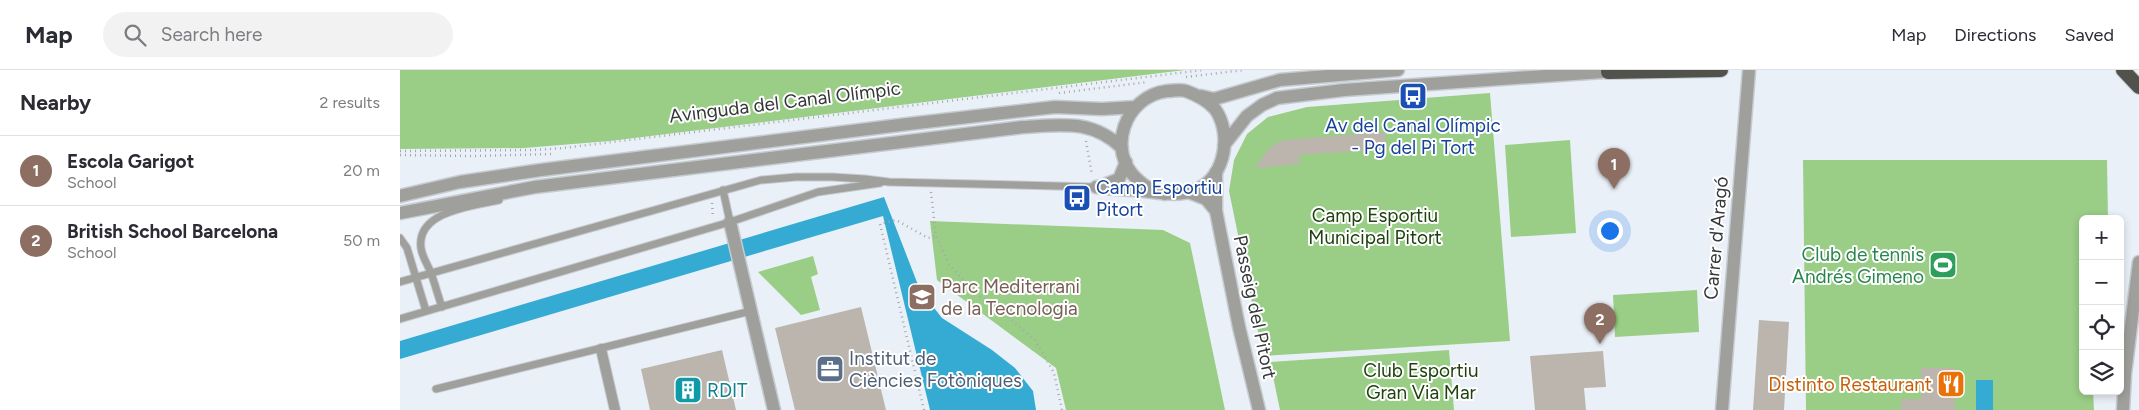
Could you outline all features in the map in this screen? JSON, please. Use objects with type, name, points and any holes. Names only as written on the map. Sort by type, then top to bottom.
[{"type":"highway","points":[[1615,71],[1721,70]]},
{"type":"highway","points":[[2123,70],[2139,87]]},
{"type":"street","points":[[1165,194],[1148,188],[1137,180],[1129,170],[1121,142],[1126,121],[1139,102],[1155,93],[1181,90],[1214,99],[1280,80],[1398,70]]},
{"type":"street","name":"Carrer d'Aragó","points":[[1722,410],[1749,70]]},
{"type":"street","points":[[1224,145],[1247,116],[1262,105],[1277,98],[1344,90],[1615,71]]},
{"type":"street","points":[[1094,183],[1165,194],[1188,192],[1199,188],[1211,180],[1222,159],[1224,129],[1220,117],[1213,107],[1199,96]]},
{"type":"street","name":"Avinguda del Canal Olímpic","points":[[400,196],[460,182],[540,170],[825,134],[1055,107],[1102,109],[1136,107]]},
{"type":"street","points":[[400,213],[535,187],[1041,126],[1068,124],[1098,130],[1110,136],[1122,148]]},
{"type":"street","points":[[1094,183],[1119,179],[1126,162]]},
{"type":"street","name":"Passeig del Pitort","points":[[1216,172],[1216,211],[1239,327],[1259,410]]},
{"type":"street","points":[[1188,192],[1206,199],[1216,211]]},
{"type":"street","points":[[731,227],[774,410]]},
{"type":"street","points":[[2123,410],[2139,262]]},
{"type":"street","points":[[601,349],[615,410]]},
{"type":"lane","points":[[400,282],[723,190],[778,178],[865,178],[889,182],[930,183],[1094,183]]},
{"type":"lane","points":[[400,318],[731,227],[818,192],[889,182]]},
{"type":"lane","points":[[442,307],[420,248],[421,236],[425,226],[435,218],[447,213],[517,195],[535,187]]},
{"type":"lane","points":[[723,190],[731,227]]},
{"type":"lane","points":[[400,238],[407,248],[426,310]]},
{"type":"lane","points":[[436,389],[751,311]]},
{"type":"path","name":"Avinguda del Canal Olímpic","points":[[400,151],[563,148],[1203,70]]},
{"type":"path","points":[[1092,84],[1094,95]]},
{"type":"path","points":[[1085,133],[1094,183]]},
{"type":"path","points":[[930,183],[936,236],[949,264],[975,293],[1000,310],[1035,340],[1054,373],[1062,410]]},
{"type":"path","points":[[712,199],[714,219]]},
{"type":"path","points":[[924,410],[880,224],[896,220],[928,238],[936,236]]},
{"type":"green space","points":[[400,70],[1185,70],[610,141],[524,148],[400,149]]},
{"type":"green space","name":"Camp Esportiu Municipal Pitort","points":[[1490,93],[1510,341],[1263,356],[1229,191],[1234,160],[1247,134],[1268,117],[1307,107]]},
{"type":"green space","points":[[1570,140],[1576,233],[1511,237],[1505,145]]},
{"type":"green space","name":"Club de tennis Andrés Gimeno","points":[[1803,160],[2107,160],[2108,215],[2079,215],[2079,395],[2093,395],[2094,410],[1806,410]]},
{"type":"green space","points":[[930,221],[1163,230],[1190,243],[1225,410],[1066,410],[1056,368],[937,280]]},
{"type":"green space","points":[[813,256],[818,274],[811,277],[820,310],[801,315],[758,272]]},
{"type":"green space","points":[[1697,290],[1699,332],[1615,337],[1613,295]]},
{"type":"green space","name":"Club Esportiu Gran Via Mar","points":[[1449,350],[1454,410],[1280,410],[1270,362]]},
{"type":"water","points":[[884,197],[920,290],[942,318],[992,350],[1015,368],[1033,391],[1036,410],[930,410],[883,216],[400,359],[400,341]]},
{"type":"water","points":[[1976,380],[1993,380],[1993,410],[1976,410]]},
{"type":"building","points":[[1385,132],[1387,149],[1299,155],[1300,164],[1255,168],[1269,148],[1283,140]]},
{"type":"building","name":"Institut de Ciències Fotòniques","points":[[861,307],[886,410],[795,410],[775,328]]},
{"type":"building","points":[[1759,320],[1789,322],[1784,410],[1753,410]]},
{"type":"building","name":"RDIT","points":[[722,350],[736,410],[650,410],[641,369]]},
{"type":"building","points":[[1603,351],[1606,387],[1584,388],[1586,410],[1535,410],[1530,356]]},
{"type":"building","points":[[1921,368],[1955,368],[1955,410],[1901,410],[1901,399],[1921,399]]},
{"type":"place","name":"Av del Canal Olímpic - Pg del Pi Tort","points":[[1413,96]]},
{"type":"place","name":"Escola Garigot","points":[[1614,189]]},
{"type":"place","name":"Camp Esportiu Pitort","points":[[1077,198]]},
{"type":"place","name":"Club de tennis Andrés Gimeno","points":[[1943,265]]},
{"type":"place","name":"Parc Mediterrani de la Tecnologia","points":[[922,297]]},
{"type":"place","name":"British School Barcelona","points":[[1600,344]]},
{"type":"place","name":"Institut de Ciències Fotòniques","points":[[830,369]]},
{"type":"place","name":"Distinto Restaurant","points":[[1951,384]]},
{"type":"place","name":"RDIT","points":[[688,390]]}]
